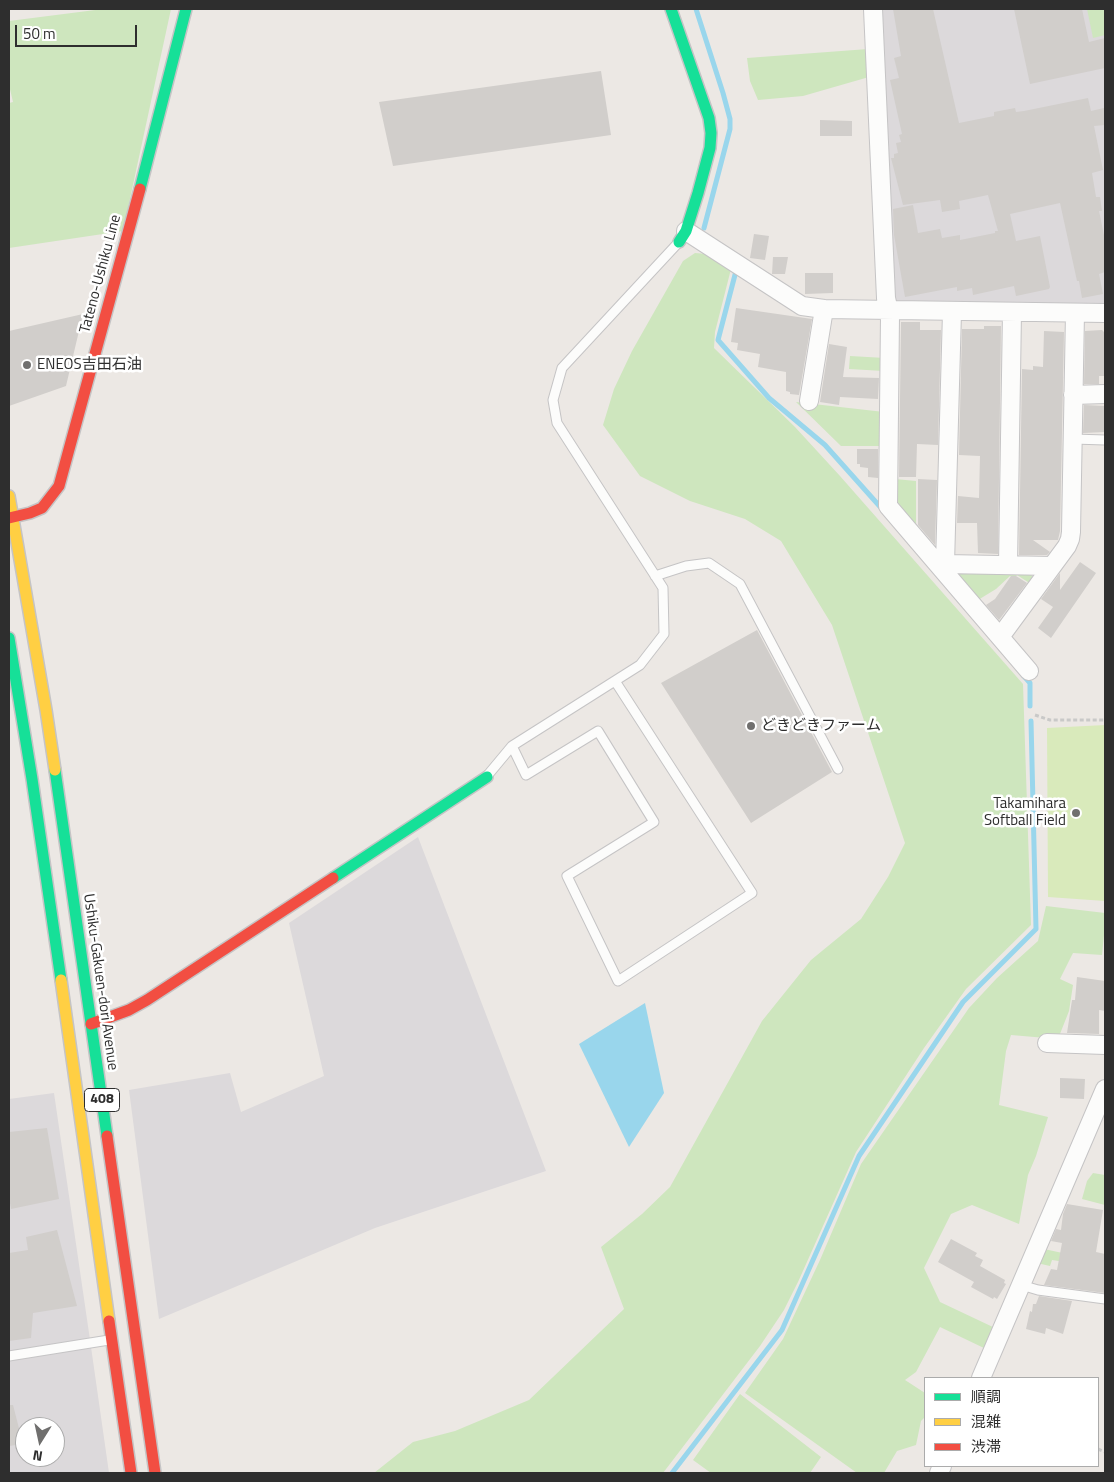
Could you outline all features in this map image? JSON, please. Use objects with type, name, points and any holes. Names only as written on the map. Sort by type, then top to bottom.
[{"type":"main road","name":"Tateno-Ushiku Line","points":[[11,518],[42,508],[59,486],[129,230],[186,9]]},
{"type":"main road","points":[[671,9],[709,118],[712,133],[710,148],[683,237]]},
{"type":"main road","name":"Ushiku-Gakuen-dori Avenue","points":[[9,496],[33,730],[131,1473]]},
{"type":"main road","name":"Ushiku-Gakuen-dori Avenue","points":[[9,638],[33,730],[91,1024],[155,1473]]},
{"type":"main road","points":[[91,1024],[147,1000],[487,777]]},
{"type":"street","points":[[873,9],[886,298],[890,316],[888,506],[943,566],[1029,671]]},
{"type":"street","points":[[683,237],[802,306],[824,309],[889,309],[952,312],[1105,313]]},
{"type":"street","points":[[809,401],[824,309]]},
{"type":"street","points":[[943,566],[952,312]]},
{"type":"street","points":[[1008,565],[1012,312]]},
{"type":"street","points":[[1000,637],[1067,546],[1071,532],[1075,313]]},
{"type":"street","points":[[1073,395],[1105,394]]},
{"type":"street","points":[[943,566],[1052,566]]},
{"type":"street","points":[[1047,1043],[1105,1045]]},
{"type":"street","points":[[981,1377],[1105,1090]]},
{"type":"lane","points":[[487,777],[512,746],[640,665],[664,634],[663,588],[557,423],[553,400],[562,368],[683,237]]},
{"type":"lane","points":[[1073,439],[1105,440]]},
{"type":"lane","points":[[655,576],[686,566],[709,562],[740,584],[838,769]]},
{"type":"lane","points":[[512,746],[526,775],[598,732],[654,822],[567,876],[618,982],[752,893],[615,681]]},
{"type":"lane","points":[[1021,1286],[1105,1299]]},
{"type":"lane","points":[[9,1356],[112,1340]]},
{"type":"path","points":[[1035,715],[1050,720],[1105,720]]},
{"type":"shaded area","points":[[879,9],[1105,9],[1105,304],[897,304],[891,296]]},
{"type":"shaded area","points":[[418,837],[546,1171],[375,1228],[159,1319],[129,1090],[230,1073],[241,1112],[324,1076],[289,923]]},
{"type":"shaded area","points":[[54,1093],[109,1473],[9,1473],[9,1099]]},
{"type":"green space","points":[[103,9],[171,9],[123,231],[9,248],[9,103],[13,102],[9,85],[9,21]]},
{"type":"green space","points":[[1087,9],[1105,9],[1105,35],[1093,38]]},
{"type":"green space","points":[[868,49],[869,77],[803,96],[758,100],[750,81],[747,58]]},
{"type":"green space","points":[[695,253],[707,254],[731,269],[715,332],[714,348],[795,427],[1023,684],[1031,925],[966,989],[924,1048],[856,1152],[784,1310],[760,1346],[663,1473],[374,1473],[413,1442],[455,1431],[529,1400],[624,1309],[601,1247],[642,1214],[670,1187],[762,1021],[811,960],[861,919],[888,877],[905,843],[832,625],[781,541],[745,519],[690,501],[640,476],[603,425],[614,389],[632,351],[683,261]]},
{"type":"green space","points":[[850,356],[885,358],[884,371],[849,369]]},
{"type":"green space","points":[[796,402],[884,412],[883,446],[841,446]]},
{"type":"green space","points":[[895,479],[916,481],[916,526],[896,500]]},
{"type":"green space","points":[[962,570],[1030,571],[1034,581],[1031,584],[1017,575],[1014,579],[1010,576],[996,589],[978,600],[959,576]]},
{"type":"green space","name":"Takamihara Softball Field","points":[[1105,725],[1105,901],[1048,897],[1047,728]]},
{"type":"green space","points":[[1046,906],[1105,913],[1102,955],[1073,953],[1060,979],[1073,985],[1069,1011],[1058,1039],[1011,1035],[1006,1051],[999,1105],[1048,1117],[1028,1175],[1019,1224],[972,1205],[951,1214],[924,1268],[940,1302],[995,1328],[986,1349],[940,1327],[916,1372],[905,1380],[924,1392],[924,1418],[921,1421],[916,1445],[897,1451],[884,1473],[857,1473],[745,1393],[783,1339],[820,1260],[861,1164],[969,1008],[997,978],[1038,941]]},
{"type":"green space","points":[[1093,1173],[1105,1175],[1105,1205],[1082,1199],[1087,1181]]},
{"type":"green space","points":[[1044,1249],[1095,1260],[1093,1266],[1052,1260],[1050,1266],[1037,1263]]},
{"type":"green space","points":[[740,1394],[821,1457],[810,1473],[711,1473],[693,1460]]},
{"type":"water","points":[[645,1003],[664,1093],[629,1147],[579,1044]]},
{"type":"building","points":[[893,9],[933,9],[959,123],[994,116],[994,112],[1015,108],[1016,112],[1024,111],[1088,98],[1091,111],[1104,108],[1105,125],[1094,126],[1103,170],[1092,173],[1096,197],[1100,197],[1102,211],[1099,211],[1105,240],[1105,272],[1099,274],[1103,294],[1082,298],[1060,203],[1010,214],[1016,241],[1040,236],[1049,289],[1016,296],[1014,286],[973,295],[972,288],[957,291],[957,287],[905,297],[894,235],[893,209],[913,205],[918,233],[940,229],[942,238],[960,235],[960,240],[998,231],[988,195],[959,201],[960,209],[942,212],[940,200],[903,205],[891,158],[894,158],[894,154],[898,153],[896,143],[901,142],[899,135],[902,134],[890,80],[899,78],[894,58],[901,56]]},
{"type":"building","points":[[1014,9],[1082,9],[1089,42],[1105,38],[1105,68],[1030,84]]},
{"type":"building","points":[[601,71],[611,135],[393,166],[379,102]]},
{"type":"building","points":[[820,120],[852,121],[852,136],[820,136]]},
{"type":"building","points":[[754,234],[769,236],[765,260],[750,258]]},
{"type":"building","points":[[773,257],[788,257],[785,274],[772,274]]},
{"type":"building","points":[[805,273],[833,273],[833,293],[805,294]]},
{"type":"building","points":[[736,308],[812,319],[799,395],[790,394],[790,392],[786,391],[786,372],[758,367],[760,354],[737,350],[738,343],[731,342]]},
{"type":"building","points":[[83,314],[66,386],[9,406],[9,331]]},
{"type":"building","points":[[901,322],[920,322],[920,330],[941,330],[938,445],[917,444],[916,477],[899,477]]},
{"type":"building","points":[[984,326],[1001,326],[998,554],[978,553],[977,523],[957,523],[958,496],[979,498],[980,456],[959,455],[962,329],[984,329]]},
{"type":"building","points":[[1102,330],[1105,333],[1105,376],[1099,376],[1099,384],[1084,384],[1085,331]]},
{"type":"building","points":[[1044,331],[1064,332],[1060,531],[1058,540],[1033,540],[1050,552],[1047,555],[1019,555],[1022,369],[1033,370],[1033,366],[1043,367]]},
{"type":"building","points":[[829,344],[847,347],[843,377],[879,378],[878,399],[840,397],[839,405],[820,402]]},
{"type":"building","points":[[1084,405],[1105,406],[1105,432],[1083,433]]},
{"type":"building","points":[[857,449],[878,449],[878,478],[868,477],[868,468],[860,467],[860,464],[857,464]]},
{"type":"building","points":[[918,479],[937,480],[935,545],[918,525]]},
{"type":"building","points":[[1080,562],[1096,573],[1051,638],[1038,628],[1053,607],[1041,599],[1060,573],[1060,590]]},
{"type":"building","points":[[1011,576],[1016,576],[1027,583],[999,620],[986,605],[995,599]]},
{"type":"building","name":"どきどきファーム","points":[[757,630],[832,772],[751,823],[661,683]]},
{"type":"building","points":[[1077,977],[1105,981],[1105,1011],[1099,1010],[1099,1034],[1067,1033],[1072,1000],[1075,1000]]},
{"type":"building","points":[[1060,1078],[1085,1079],[1084,1099],[1060,1098]]},
{"type":"building","points":[[47,1128],[59,1199],[11,1209],[9,1197],[9,1132]]},
{"type":"building","points":[[1067,1204],[1103,1210],[1096,1252],[1105,1254],[1105,1293],[1044,1285],[1051,1269],[1057,1270],[1062,1243],[1051,1241],[1056,1229],[1061,1230],[1063,1214]]},
{"type":"building","points":[[57,1230],[77,1306],[33,1313],[31,1338],[9,1341],[9,1253],[28,1250],[26,1237]]},
{"type":"building","points":[[951,1239],[977,1253],[975,1256],[983,1260],[980,1266],[1005,1280],[1004,1283],[1006,1284],[997,1299],[994,1297],[993,1299],[971,1287],[974,1282],[938,1262]]},
{"type":"building","points":[[1039,1296],[1072,1301],[1063,1334],[1046,1328],[1045,1334],[1026,1329],[1030,1311],[1032,1312],[1033,1304],[1036,1304]]},
{"type":"building","points":[[9,1405],[13,1405],[16,1417],[15,1445],[9,1446]]},
{"type":"waterway","points":[[696,9],[730,119],[730,129],[704,228]]},
{"type":"waterway","points":[[736,271],[718,340],[769,398],[825,445],[883,510]]},
{"type":"waterway","points":[[1023,675],[1030,683],[1030,706]]},
{"type":"waterway","points":[[672,1473],[782,1330],[859,1156],[963,1002],[1036,929],[1031,721]]},
{"type":"traffic: fast","points":[[140,189],[186,9]]},
{"type":"traffic: fast","points":[[671,9],[709,118],[711,133],[710,148],[698,193],[686,231],[679,242]]},
{"type":"traffic: fast","points":[[9,638],[32,779],[61,980]]},
{"type":"traffic: fast","points":[[55,770],[107,1136]]},
{"type":"traffic: fast","points":[[333,878],[487,777]]},
{"type":"traffic: slow","points":[[9,496],[55,770]]},
{"type":"traffic: slow","points":[[61,980],[109,1321]]},
{"type":"traffic: jam","points":[[9,518],[42,508],[59,486],[140,189]]},
{"type":"traffic: jam","points":[[91,1024],[129,1010],[147,1000],[333,878]]},
{"type":"traffic: jam","points":[[107,1136],[155,1473]]},
{"type":"traffic: jam","points":[[109,1321],[131,1473]]},
{"type":"place","name":"ENEOS吉田石油","points":[[27,365]]},
{"type":"place","name":"どきどきファーム","points":[[751,726]]},
{"type":"place","name":"Takamihara Softball Field","points":[[1076,813]]}]
